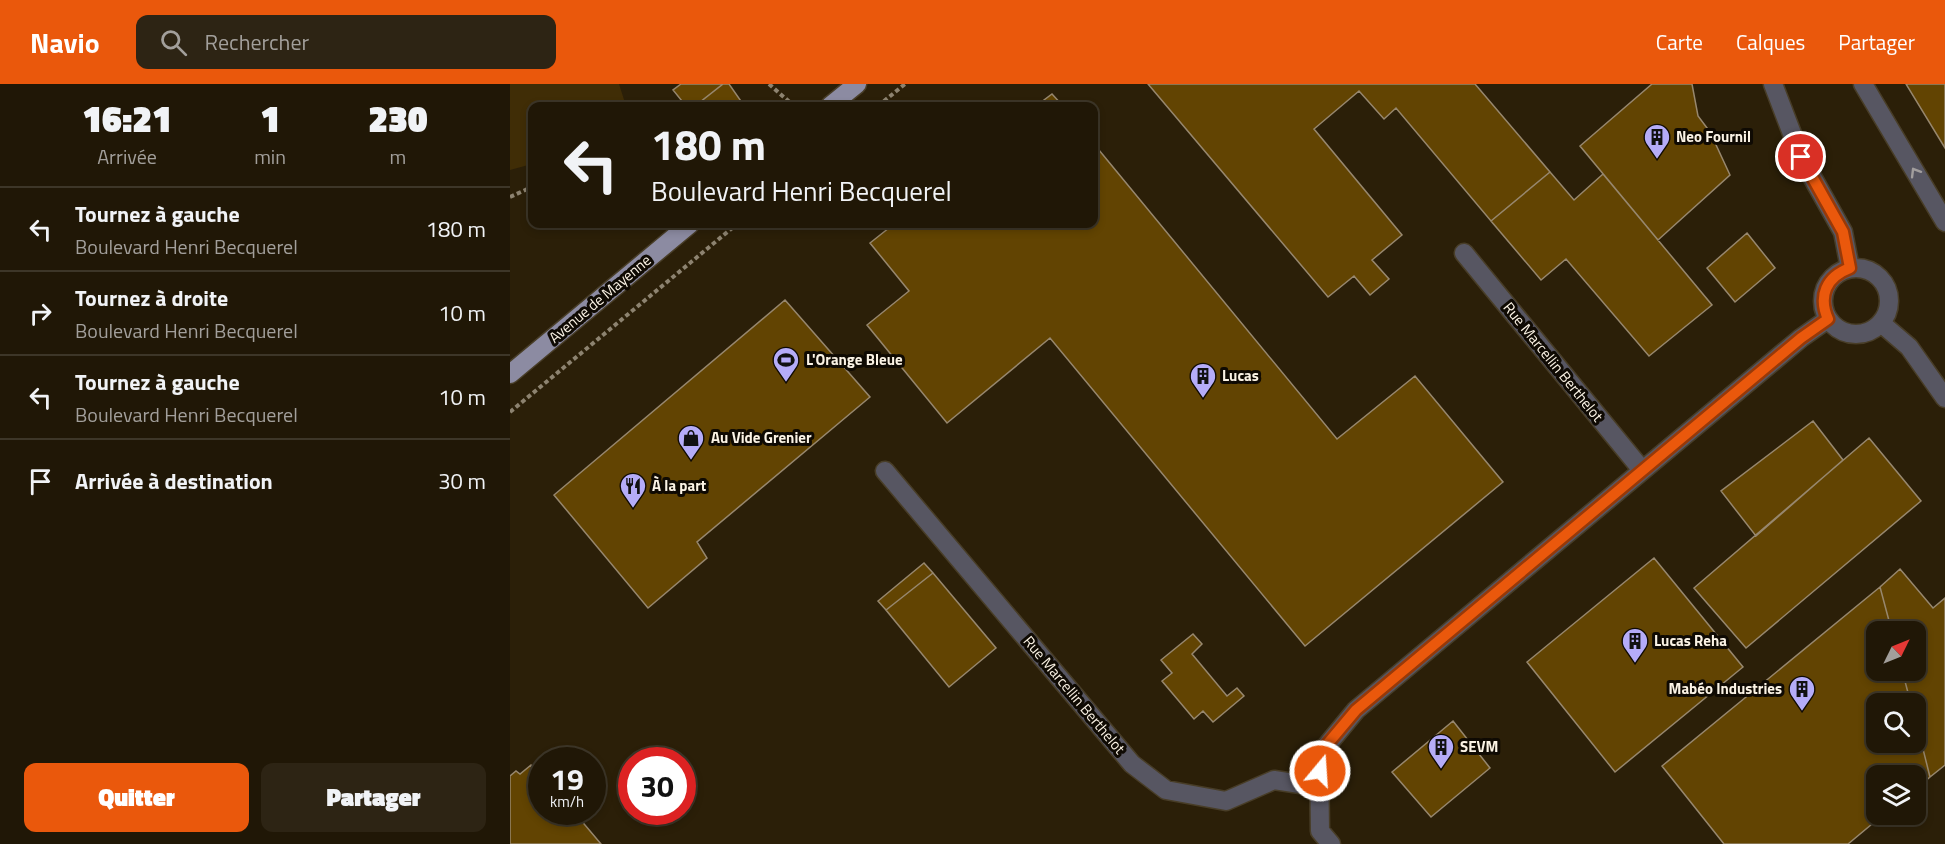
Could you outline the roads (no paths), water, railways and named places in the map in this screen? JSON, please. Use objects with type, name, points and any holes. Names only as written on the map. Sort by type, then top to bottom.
[{"type":"main road","points":[[835,102],[857,84]]},
{"type":"main road","name":"Avenue de Mayenne","points":[[510,374],[685,228]]},
{"type":"street","points":[[1773,84],[1801,157],[1843,232],[1850,268]]},
{"type":"street","points":[[1863,84],[1945,222]]},
{"type":"street","name":"Rue Marcellin Berthelot","points":[[1464,253],[1642,470]]},
{"type":"street","points":[[1850,268],[1870,270],[1885,285],[1889,304],[1881,323],[1874,330],[1854,334],[1844,332],[1828,319],[1824,309],[1825,288],[1831,279],[1850,268]]},
{"type":"street","points":[[1331,844],[1320,831],[1319,754],[1356,710],[1801,338],[1828,319]]},
{"type":"street","points":[[1881,323],[1909,347],[1945,398]]},
{"type":"street","name":"Rue Marcellin Berthelot","points":[[885,471],[1132,764],[1166,790],[1226,801],[1274,780],[1320,787]]},
{"type":"place","name":"Neo Fournil","points":[[1657,160]]},
{"type":"place","name":"L'Orange Bleue","points":[[786,383]]},
{"type":"place","name":"Lucas","points":[[1203,399]]},
{"type":"place","name":"Au Vide Grenier","points":[[691,461]]},
{"type":"place","name":"À la part","points":[[633,509]]},
{"type":"place","name":"Lucas Reha","points":[[1635,664]]},
{"type":"place","name":"Mabéo Industries","points":[[1802,712]]},
{"type":"place","name":"SEVM","points":[[1441,770]]}]
